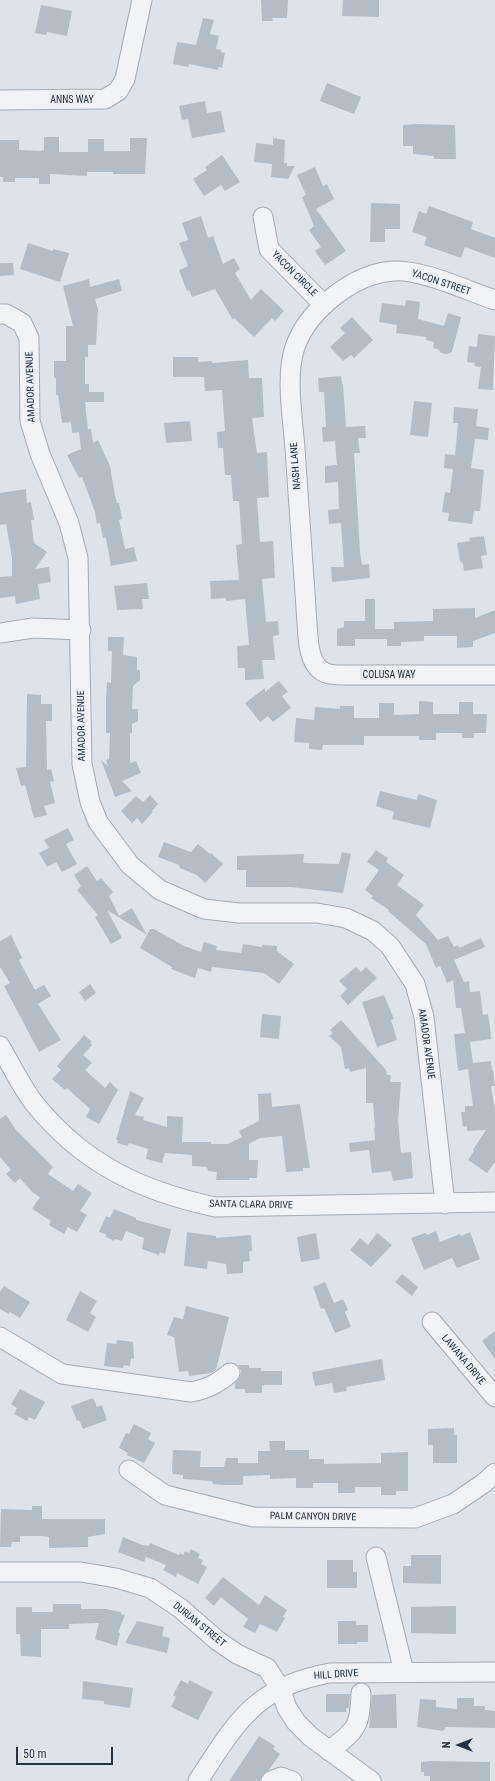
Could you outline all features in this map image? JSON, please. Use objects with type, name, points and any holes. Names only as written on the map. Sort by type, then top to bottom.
[{"type":"street","name":"ANNS WAY","points":[[0,100],[105,99],[118,91],[125,79],[142,0]]},
{"type":"street","name":"YACON CIRCLE","points":[[263,217],[269,249],[324,305]]},
{"type":"street","name":"YACON STREET","points":[[324,305],[351,284],[373,274],[394,270],[417,273],[495,300]]},
{"type":"street","name":"NASH LANE","points":[[308,637],[291,389],[292,368],[295,347],[309,322],[324,305]]},
{"type":"street","name":"AMADOR AVENUE","points":[[0,314],[6,314],[22,323],[29,338],[30,421],[40,454],[69,522],[78,558],[81,630],[82,764],[90,802],[98,822],[130,865],[160,890],[204,909],[239,913],[317,913],[346,918],[373,931],[390,946],[415,984],[424,1017],[445,1204]]},
{"type":"street","points":[[0,633],[33,628],[81,630]]},
{"type":"street","name":"COLUSA WAY","points":[[308,637],[310,652],[314,662],[326,673],[343,675],[495,675]]},
{"type":"street","name":"SANTA CLARA DRIVE","points":[[0,1046],[34,1102],[62,1134],[93,1160],[117,1175],[189,1201],[215,1207],[495,1202]]},
{"type":"street","name":"LAWANA DRIVE","points":[[432,1322],[495,1397]]},
{"type":"street","points":[[0,1337],[62,1374],[191,1392],[206,1389],[217,1384],[230,1373]]},
{"type":"street","name":"PALM CANYON DRIVE","points":[[129,1470],[165,1495],[253,1517],[415,1518],[453,1504],[484,1483],[495,1473]]},
{"type":"street","points":[[376,1557],[404,1672]]},
{"type":"street","name":"DURIAN STREET","points":[[0,1572],[81,1572],[116,1578],[150,1588],[180,1608],[218,1641],[237,1654],[267,1668],[280,1688],[287,1708],[296,1722],[329,1751],[371,1781]]},
{"type":"street","name":"HILL DRIVE","points":[[198,1781],[231,1731],[252,1707],[280,1688],[306,1677],[330,1673],[495,1672]]},
{"type":"street","points":[[329,1751],[349,1735],[358,1723],[361,1693]]},
{"type":"street","points":[[271,1781],[280,1777],[292,1781]]},
{"type":"building","points":[[261,0],[288,0],[287,18],[272,18],[273,21],[262,21]]},
{"type":"building","points":[[343,0],[379,0],[379,17],[342,16]]},
{"type":"building","points":[[41,5],[72,11],[67,36],[47,32],[46,35],[35,33]]},
{"type":"building","points":[[203,18],[214,20],[210,34],[219,36],[216,49],[225,53],[222,68],[218,67],[218,70],[189,64],[188,67],[173,64],[177,42],[196,45]]},
{"type":"building","points":[[327,83],[361,97],[354,114],[320,101]]},
{"type":"building","points":[[205,101],[207,113],[221,111],[225,132],[192,138],[188,119],[182,120],[179,106]]},
{"type":"building","points":[[403,125],[455,125],[456,159],[434,159],[434,156],[413,154],[413,146],[403,146]]},
{"type":"building","points":[[44,137],[59,137],[59,152],[88,152],[88,139],[104,139],[104,151],[130,151],[130,138],[147,138],[145,174],[87,172],[87,176],[50,174],[50,184],[39,184],[39,178],[15,178],[15,182],[3,182],[3,177],[0,177],[0,140],[19,140],[19,150],[41,151],[44,150]]},
{"type":"building","points":[[273,138],[285,140],[284,163],[287,163],[287,166],[295,166],[288,179],[271,177],[272,164],[254,162],[256,143],[273,145]]},
{"type":"building","points":[[222,155],[240,182],[225,191],[221,185],[204,196],[193,179],[207,170],[205,167]]},
{"type":"building","points":[[315,167],[323,186],[327,184],[334,199],[316,209],[346,251],[325,265],[315,251],[321,247],[309,230],[314,226],[302,197],[306,195],[297,175]]},
{"type":"building","points":[[371,203],[400,204],[400,229],[385,229],[385,242],[370,242]]},
{"type":"building","points":[[429,206],[473,222],[471,229],[495,238],[495,258],[465,247],[461,258],[424,245],[427,237],[412,232],[419,211],[426,214]]},
{"type":"building","points":[[201,216],[208,238],[213,236],[223,264],[234,258],[240,269],[235,273],[251,300],[261,289],[284,311],[275,321],[272,318],[254,337],[234,318],[233,320],[215,289],[192,297],[189,290],[187,291],[179,270],[188,266],[179,243],[188,240],[182,223]]},
{"type":"building","points":[[28,243],[53,251],[53,249],[69,253],[60,282],[20,269]]},
{"type":"building","points":[[0,263],[13,263],[14,275],[0,276]]},
{"type":"building","points":[[89,279],[90,287],[119,279],[122,291],[95,299],[98,310],[96,345],[88,345],[88,357],[85,357],[85,384],[89,384],[89,392],[104,392],[104,402],[85,402],[88,429],[91,429],[93,443],[98,440],[110,466],[115,496],[117,503],[119,503],[122,519],[119,520],[125,549],[134,547],[137,561],[111,566],[106,538],[103,538],[100,523],[97,524],[95,512],[82,477],[79,478],[67,455],[81,449],[79,432],[72,433],[71,422],[62,423],[58,395],[56,395],[56,378],[54,378],[54,361],[66,361],[66,326],[73,326],[63,286]]},
{"type":"building","points":[[406,300],[420,302],[418,319],[444,326],[448,313],[461,317],[452,352],[447,354],[441,353],[438,349],[433,348],[434,342],[426,340],[426,337],[396,333],[397,325],[379,322],[382,303],[405,306]]},
{"type":"building","points":[[352,317],[373,340],[354,358],[351,355],[343,361],[330,347],[345,333],[340,328]]},
{"type":"building","points":[[478,334],[495,336],[493,390],[478,389],[481,367],[474,366],[475,363],[467,362],[469,346],[477,347]]},
{"type":"building","points":[[173,357],[198,357],[198,362],[212,361],[212,363],[248,360],[249,378],[262,378],[264,417],[252,418],[257,453],[267,452],[269,497],[257,498],[260,542],[273,541],[275,578],[262,579],[266,622],[278,621],[279,635],[273,636],[275,660],[262,660],[264,679],[245,680],[245,668],[238,668],[237,646],[249,645],[245,599],[226,601],[226,598],[211,599],[210,581],[239,580],[236,545],[242,544],[239,501],[233,501],[231,475],[225,475],[223,448],[218,448],[217,432],[225,431],[222,390],[205,391],[204,377],[173,377]]},
{"type":"building","points":[[341,376],[343,384],[346,427],[365,426],[366,438],[358,438],[360,453],[354,453],[360,551],[362,565],[369,564],[370,578],[332,582],[331,567],[344,567],[341,523],[329,524],[328,510],[339,509],[338,482],[325,483],[325,466],[337,465],[335,441],[323,442],[322,427],[326,427],[324,392],[319,392],[318,378]]},
{"type":"building","points":[[414,401],[432,403],[428,437],[410,435]]},
{"type":"building","points":[[454,407],[478,409],[476,426],[489,428],[488,440],[475,439],[471,468],[484,470],[480,511],[474,511],[472,524],[448,521],[449,513],[442,512],[445,492],[450,493],[453,469],[444,468],[445,454],[455,455],[458,423],[453,423]]},
{"type":"building","points":[[190,421],[192,441],[166,443],[164,423]]},
{"type":"building","points":[[26,489],[27,503],[31,502],[34,520],[31,520],[34,543],[47,552],[35,569],[49,567],[51,582],[38,584],[40,599],[16,604],[15,596],[0,598],[0,577],[12,576],[12,558],[6,524],[0,525],[0,493]]},
{"type":"building","points":[[484,536],[487,555],[481,556],[483,568],[464,571],[463,564],[460,561],[457,543],[470,541],[469,538]]},
{"type":"building","points":[[147,583],[149,599],[142,599],[143,609],[117,610],[114,586]]},
{"type":"building","points":[[365,599],[375,599],[375,629],[394,629],[394,622],[433,621],[433,609],[475,608],[475,618],[495,610],[495,633],[473,641],[473,647],[457,648],[457,636],[424,636],[424,641],[401,642],[401,646],[387,646],[387,639],[355,639],[355,646],[337,646],[337,629],[344,627],[344,621],[365,621]]},
{"type":"building","points":[[108,637],[124,637],[123,655],[137,657],[137,670],[140,670],[140,680],[133,686],[132,709],[138,709],[138,721],[132,724],[132,733],[130,733],[130,763],[136,761],[141,773],[122,781],[132,791],[115,797],[101,760],[108,766],[106,760],[109,759],[110,733],[106,733],[106,698],[107,682],[111,683],[112,651],[108,651]]},
{"type":"building","points":[[279,681],[288,692],[282,696],[291,708],[273,722],[268,716],[260,722],[245,703],[265,688],[265,692]]},
{"type":"building","points":[[27,694],[41,695],[41,704],[52,704],[52,721],[46,721],[47,770],[51,769],[54,781],[50,782],[55,803],[44,806],[47,815],[34,818],[25,785],[21,786],[16,768],[26,767]]},
{"type":"building","points":[[419,701],[433,702],[433,714],[459,714],[459,702],[473,702],[473,714],[487,714],[486,733],[474,733],[474,738],[462,738],[462,733],[436,733],[436,740],[419,740],[419,736],[364,736],[364,745],[323,745],[322,750],[309,749],[309,743],[294,742],[296,718],[314,720],[315,707],[340,709],[340,706],[354,706],[354,718],[379,718],[379,703],[394,703],[394,715],[419,714]]},
{"type":"building","points":[[380,791],[417,800],[418,794],[437,800],[430,828],[392,819],[394,812],[376,806]]},
{"type":"building","points":[[150,795],[158,804],[152,811],[153,812],[142,824],[137,818],[132,823],[121,811],[136,796],[143,802]]},
{"type":"building","points":[[68,828],[74,840],[66,844],[77,864],[62,872],[56,862],[47,867],[39,853],[49,848],[44,840]]},
{"type":"building","points":[[164,842],[191,852],[198,844],[223,864],[205,883],[197,875],[180,868],[179,865],[158,857]]},
{"type":"building","points":[[376,850],[388,858],[386,862],[404,875],[397,885],[424,905],[416,915],[438,940],[448,936],[454,947],[458,945],[459,948],[481,938],[485,947],[454,960],[464,982],[469,981],[470,992],[480,991],[483,1015],[488,1014],[491,1039],[470,1042],[473,1063],[491,1061],[493,1070],[495,1086],[491,1086],[495,1110],[495,1162],[487,1173],[468,1160],[486,1130],[467,1131],[467,1126],[463,1127],[461,1112],[465,1112],[465,1106],[473,1106],[468,1069],[458,1071],[454,1034],[465,1033],[461,1008],[456,1008],[453,980],[447,983],[440,966],[436,968],[426,944],[388,911],[389,910],[371,898],[373,896],[365,890],[379,870],[367,862]]},
{"type":"building","points":[[342,852],[351,854],[343,893],[291,887],[246,887],[246,870],[237,870],[237,856],[304,854],[303,862],[305,863],[339,864]]},
{"type":"building","points":[[87,866],[97,881],[101,878],[113,892],[109,896],[119,916],[132,908],[147,935],[107,910],[122,938],[111,944],[95,917],[98,915],[77,890],[81,886],[74,875]]},
{"type":"building","points":[[150,929],[154,929],[184,946],[201,952],[204,942],[217,946],[216,950],[241,953],[243,944],[262,947],[262,945],[277,946],[277,951],[294,964],[279,984],[264,973],[212,967],[211,972],[198,968],[195,978],[171,969],[172,967],[140,948]]},
{"type":"building","points":[[11,935],[22,958],[19,960],[35,990],[43,985],[51,996],[38,1004],[61,1040],[39,1052],[4,986],[10,983],[0,967],[0,941]]},
{"type":"building","points":[[356,967],[361,972],[366,967],[377,978],[348,1005],[340,996],[347,989],[339,981]]},
{"type":"building","points":[[90,984],[96,993],[85,1001],[79,992]]},
{"type":"building","points":[[384,995],[394,1019],[391,1020],[397,1040],[377,1047],[362,1002]]},
{"type":"building","points":[[262,1014],[281,1016],[279,1039],[260,1037]]},
{"type":"building","points":[[341,1020],[386,1070],[387,1075],[391,1075],[390,1082],[401,1082],[398,1120],[401,1153],[411,1152],[413,1178],[393,1181],[391,1171],[372,1173],[369,1150],[350,1152],[349,1143],[375,1140],[375,1127],[373,1103],[366,1103],[366,1068],[350,1072],[349,1068],[345,1069],[341,1047],[329,1036],[333,1033],[330,1030]]},
{"type":"building","points":[[84,1035],[92,1042],[90,1043],[92,1045],[83,1055],[92,1063],[85,1070],[105,1088],[110,1082],[118,1090],[99,1124],[86,1117],[90,1109],[67,1088],[65,1090],[52,1079],[61,1070],[57,1066]]},
{"type":"building","points":[[130,1091],[144,1098],[135,1115],[144,1117],[143,1120],[167,1127],[167,1116],[183,1117],[182,1142],[211,1142],[211,1144],[228,1144],[242,1137],[239,1131],[259,1121],[258,1094],[271,1093],[272,1107],[300,1104],[310,1168],[303,1168],[303,1171],[286,1172],[282,1136],[260,1138],[249,1144],[249,1160],[258,1160],[257,1178],[249,1178],[249,1180],[216,1180],[217,1172],[208,1171],[207,1167],[192,1166],[192,1155],[165,1153],[162,1163],[146,1159],[148,1149],[129,1143],[128,1146],[117,1143],[118,1140],[116,1140]]},
{"type":"building","points":[[6,1115],[16,1130],[53,1167],[48,1174],[73,1191],[78,1184],[92,1193],[80,1211],[87,1215],[77,1232],[68,1227],[64,1234],[49,1225],[51,1221],[32,1209],[40,1197],[32,1192],[20,1178],[15,1183],[6,1174],[11,1170],[0,1157],[0,1119]]},
{"type":"building","points":[[114,1209],[136,1218],[136,1220],[171,1229],[165,1254],[160,1252],[159,1255],[142,1249],[144,1238],[126,1231],[122,1241],[115,1239],[114,1241],[106,1237],[106,1234],[99,1232],[106,1216],[110,1218]]},
{"type":"building","points":[[436,1231],[440,1242],[460,1234],[461,1236],[470,1232],[480,1259],[457,1268],[452,1258],[424,1270],[411,1238],[426,1233],[427,1235]]},
{"type":"building","points":[[187,1232],[216,1236],[216,1238],[251,1235],[252,1251],[249,1251],[250,1261],[243,1262],[243,1273],[227,1274],[226,1264],[208,1261],[207,1269],[184,1266]]},
{"type":"building","points":[[316,1233],[320,1259],[301,1262],[297,1237]]},
{"type":"building","points":[[377,1233],[392,1245],[371,1267],[350,1250],[360,1238],[368,1245]]},
{"type":"building","points":[[402,1274],[418,1287],[412,1296],[395,1282]]},
{"type":"building","points":[[325,1282],[334,1303],[343,1299],[348,1310],[345,1312],[351,1327],[335,1333],[324,1308],[321,1309],[313,1287]]},
{"type":"building","points":[[4,1286],[30,1302],[20,1318],[10,1312],[9,1314],[0,1309],[0,1292]]},
{"type":"building","points":[[80,1291],[97,1301],[90,1313],[96,1317],[88,1332],[66,1320]]},
{"type":"building","points":[[186,1306],[229,1317],[216,1370],[211,1373],[189,1376],[188,1371],[179,1372],[174,1337],[167,1335],[174,1317],[183,1319]]},
{"type":"building","points":[[495,1331],[495,1359],[482,1341]]},
{"type":"building","points":[[117,1340],[133,1342],[134,1359],[131,1358],[130,1366],[124,1365],[123,1368],[104,1366],[107,1343],[116,1344]]},
{"type":"building","points":[[382,1359],[385,1380],[346,1387],[347,1391],[334,1393],[332,1383],[315,1386],[312,1372]]},
{"type":"building","points":[[238,1365],[249,1365],[249,1368],[261,1368],[261,1371],[282,1371],[282,1385],[264,1385],[262,1386],[262,1393],[245,1393],[245,1389],[235,1389],[235,1383],[240,1377],[241,1371]]},
{"type":"building","points":[[20,1389],[45,1402],[35,1420],[29,1417],[27,1421],[14,1414],[17,1408],[11,1404]]},
{"type":"building","points":[[93,1398],[97,1407],[102,1405],[107,1420],[83,1429],[79,1420],[77,1421],[71,1406]]},
{"type":"building","points":[[134,1424],[151,1433],[148,1439],[155,1443],[144,1463],[127,1455],[128,1453],[119,1448],[126,1433],[129,1434]]},
{"type":"building","points":[[454,1428],[454,1435],[457,1435],[457,1463],[433,1463],[433,1445],[428,1445],[428,1429]]},
{"type":"building","points":[[269,1441],[285,1441],[285,1450],[309,1450],[309,1459],[324,1459],[324,1464],[381,1463],[381,1453],[408,1452],[408,1491],[396,1491],[396,1495],[381,1495],[381,1487],[355,1487],[355,1493],[338,1493],[338,1483],[313,1483],[313,1488],[296,1488],[296,1478],[270,1479],[270,1475],[243,1476],[243,1485],[224,1485],[213,1484],[212,1481],[183,1479],[183,1475],[173,1474],[172,1471],[173,1450],[201,1451],[200,1467],[224,1467],[226,1458],[238,1458],[238,1463],[258,1463],[258,1451],[270,1451]]},
{"type":"building","points":[[32,1506],[42,1506],[42,1519],[105,1519],[105,1534],[88,1537],[88,1547],[49,1548],[49,1537],[20,1536],[20,1542],[12,1542],[11,1547],[0,1547],[1,1509],[32,1510]]},
{"type":"building","points":[[123,1537],[142,1545],[149,1546],[150,1543],[179,1555],[180,1553],[183,1555],[185,1551],[189,1553],[191,1549],[200,1554],[198,1558],[203,1560],[201,1564],[207,1567],[198,1584],[177,1573],[176,1577],[163,1570],[166,1565],[146,1557],[144,1562],[118,1552]]},
{"type":"building","points":[[411,1555],[441,1555],[441,1584],[403,1583],[403,1566],[411,1566]]},
{"type":"building","points":[[327,1560],[353,1560],[353,1572],[357,1572],[357,1588],[327,1588]]},
{"type":"building","points":[[223,1577],[259,1605],[265,1595],[287,1610],[283,1617],[285,1618],[277,1632],[260,1624],[255,1633],[243,1627],[248,1619],[221,1597],[214,1606],[205,1598]]},
{"type":"building","points":[[53,1604],[81,1604],[81,1609],[106,1609],[121,1612],[121,1614],[125,1615],[118,1632],[120,1633],[117,1646],[95,1639],[99,1623],[69,1624],[69,1629],[41,1629],[41,1657],[21,1656],[20,1634],[16,1634],[16,1607],[32,1607],[32,1612],[53,1612]]},
{"type":"building","points":[[456,1606],[456,1634],[411,1633],[411,1607]]},
{"type":"building","points":[[137,1621],[164,1627],[162,1636],[170,1638],[167,1653],[125,1643]]},
{"type":"building","points":[[338,1621],[356,1621],[356,1625],[368,1625],[368,1642],[357,1642],[357,1644],[338,1644]]},
{"type":"building","points":[[181,1680],[188,1684],[189,1680],[213,1692],[198,1720],[171,1707],[176,1697],[173,1695]]},
{"type":"building","points":[[83,1681],[133,1688],[130,1708],[104,1704],[104,1701],[82,1699]]},
{"type":"building","points":[[326,1694],[350,1694],[349,1708],[346,1708],[346,1712],[326,1712]]},
{"type":"building","points":[[396,1694],[397,1728],[369,1728],[372,1695]]},
{"type":"building","points":[[457,1698],[474,1698],[474,1706],[485,1706],[485,1710],[495,1711],[495,1728],[446,1727],[443,1731],[417,1727],[420,1699],[436,1700],[436,1707],[457,1709]]},
{"type":"building","points":[[259,1736],[275,1746],[273,1749],[280,1754],[269,1770],[263,1774],[260,1781],[229,1781]]},
{"type":"building","points":[[421,1762],[490,1762],[490,1781],[430,1781],[430,1776],[424,1776],[424,1772],[421,1772]]}]
